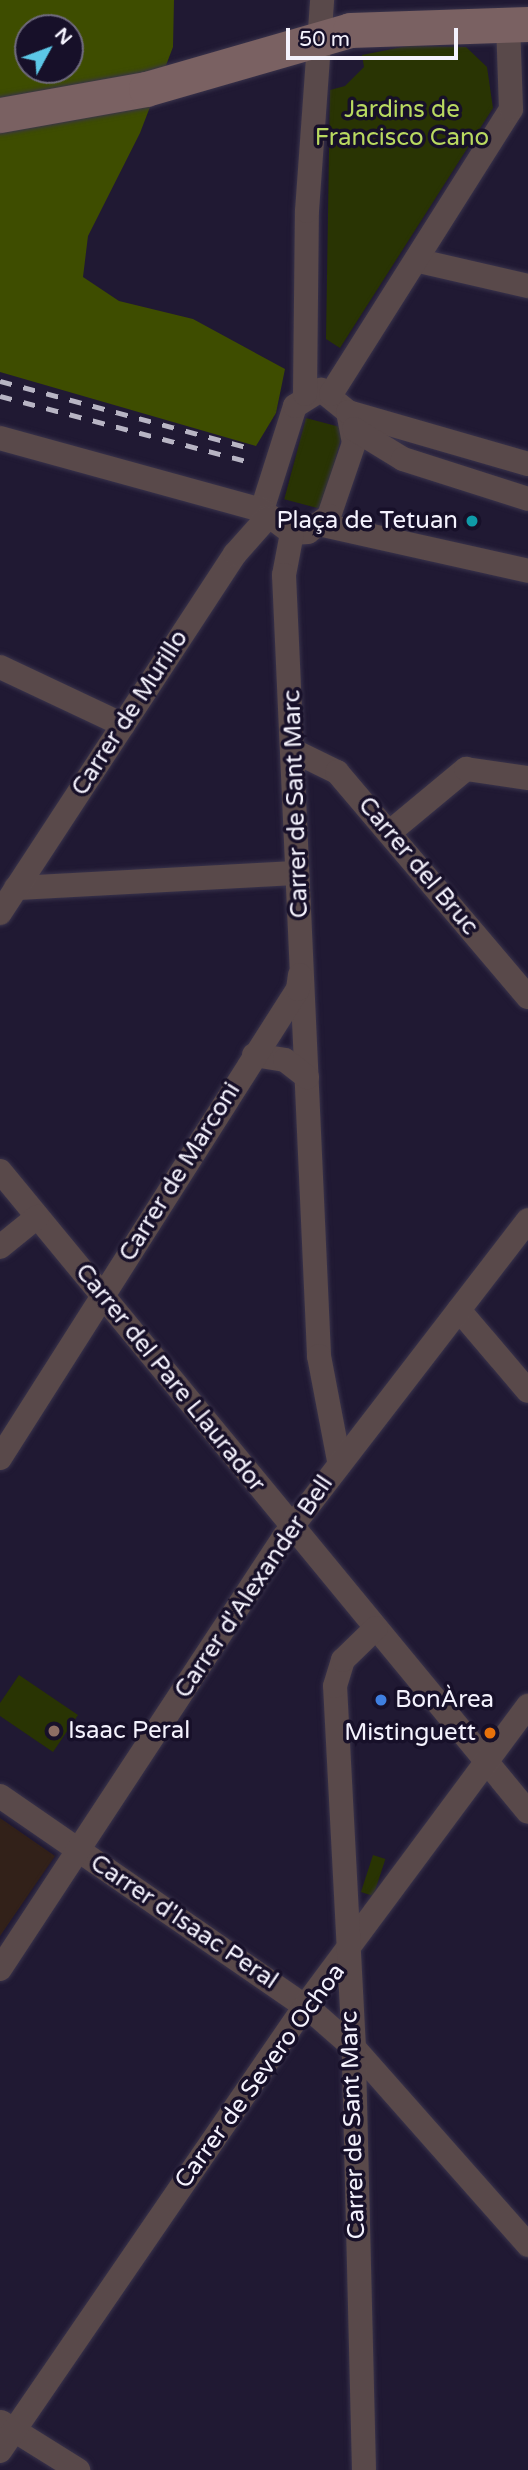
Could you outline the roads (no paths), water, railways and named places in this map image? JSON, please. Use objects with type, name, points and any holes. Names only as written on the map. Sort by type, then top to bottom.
[{"type":"main road","points":[[0,115],[146,89],[320,17],[409,23],[518,24]]},
{"type":"street","points":[[264,514],[280,443],[305,394],[320,17]]},
{"type":"street","points":[[331,394],[519,110],[518,24]]},
{"type":"street","points":[[419,261],[528,286]]},
{"type":"street","points":[[305,394],[331,394]]},
{"type":"street","points":[[331,394],[351,421],[403,459],[528,499]]},
{"type":"street","points":[[351,421],[528,464]]},
{"type":"street","points":[[323,525],[338,498],[351,421]]},
{"type":"street","points":[[0,439],[264,514],[292,533],[323,525],[528,571]]},
{"type":"street","name":"Carrer de Murillo","points":[[0,913],[235,554],[264,514]]},
{"type":"street","name":"Carrer de Sant Marc","points":[[292,533],[285,575],[296,752],[297,873],[303,953],[319,1356],[339,1461]]},
{"type":"street","points":[[0,667],[123,725]]},
{"type":"street","name":"Carrer del Bruc","points":[[296,752],[337,772],[528,997]]},
{"type":"street","points":[[390,832],[466,769],[528,778]]},
{"type":"street","points":[[16,888],[297,873]]},
{"type":"street","name":"Carrer de Marconi","points":[[0,1458],[298,989],[303,953]]},
{"type":"street","points":[[254,1055],[285,1060],[307,1077]]},
{"type":"street","name":"Carrer del Pare Llaurador","points":[[0,1171],[528,1812]]},
{"type":"street","points":[[0,1247],[37,1217]]},
{"type":"street","name":"Carrer d'Alexander Bell","points":[[0,1969],[339,1461],[528,1220]]},
{"type":"street","points":[[458,1310],[528,1391]]},
{"type":"street","name":"Carrer de Sant Marc","points":[[364,2470],[354,2048],[345,1957],[335,1686],[343,1660],[376,1628]]},
{"type":"street","name":"Carrer de Severo Ochoa","points":[[0,2451],[7,2426],[305,2006],[345,1957],[528,1706]]},
{"type":"street","name":"Carrer d'Isaac Peral","points":[[0,1796],[305,2006],[354,2048],[528,2245]]},
{"type":"street","points":[[7,2426],[78,2470]]},
{"type":"railway","points":[[0,381],[254,449]]},
{"type":"railway","points":[[0,396],[250,462]]},
{"type":"place","name":"Plaça de Tetuan","points":[[472,521]]},
{"type":"place","name":"BonÀrea","points":[[381,1700]]},
{"type":"place","name":"Isaac Peral","points":[[54,1731]]},
{"type":"place","name":"Mistinguett","points":[[490,1733]]},
{"type":"park label","name":"Jardins de Francisco Cano","points":[[402,124]]}]
